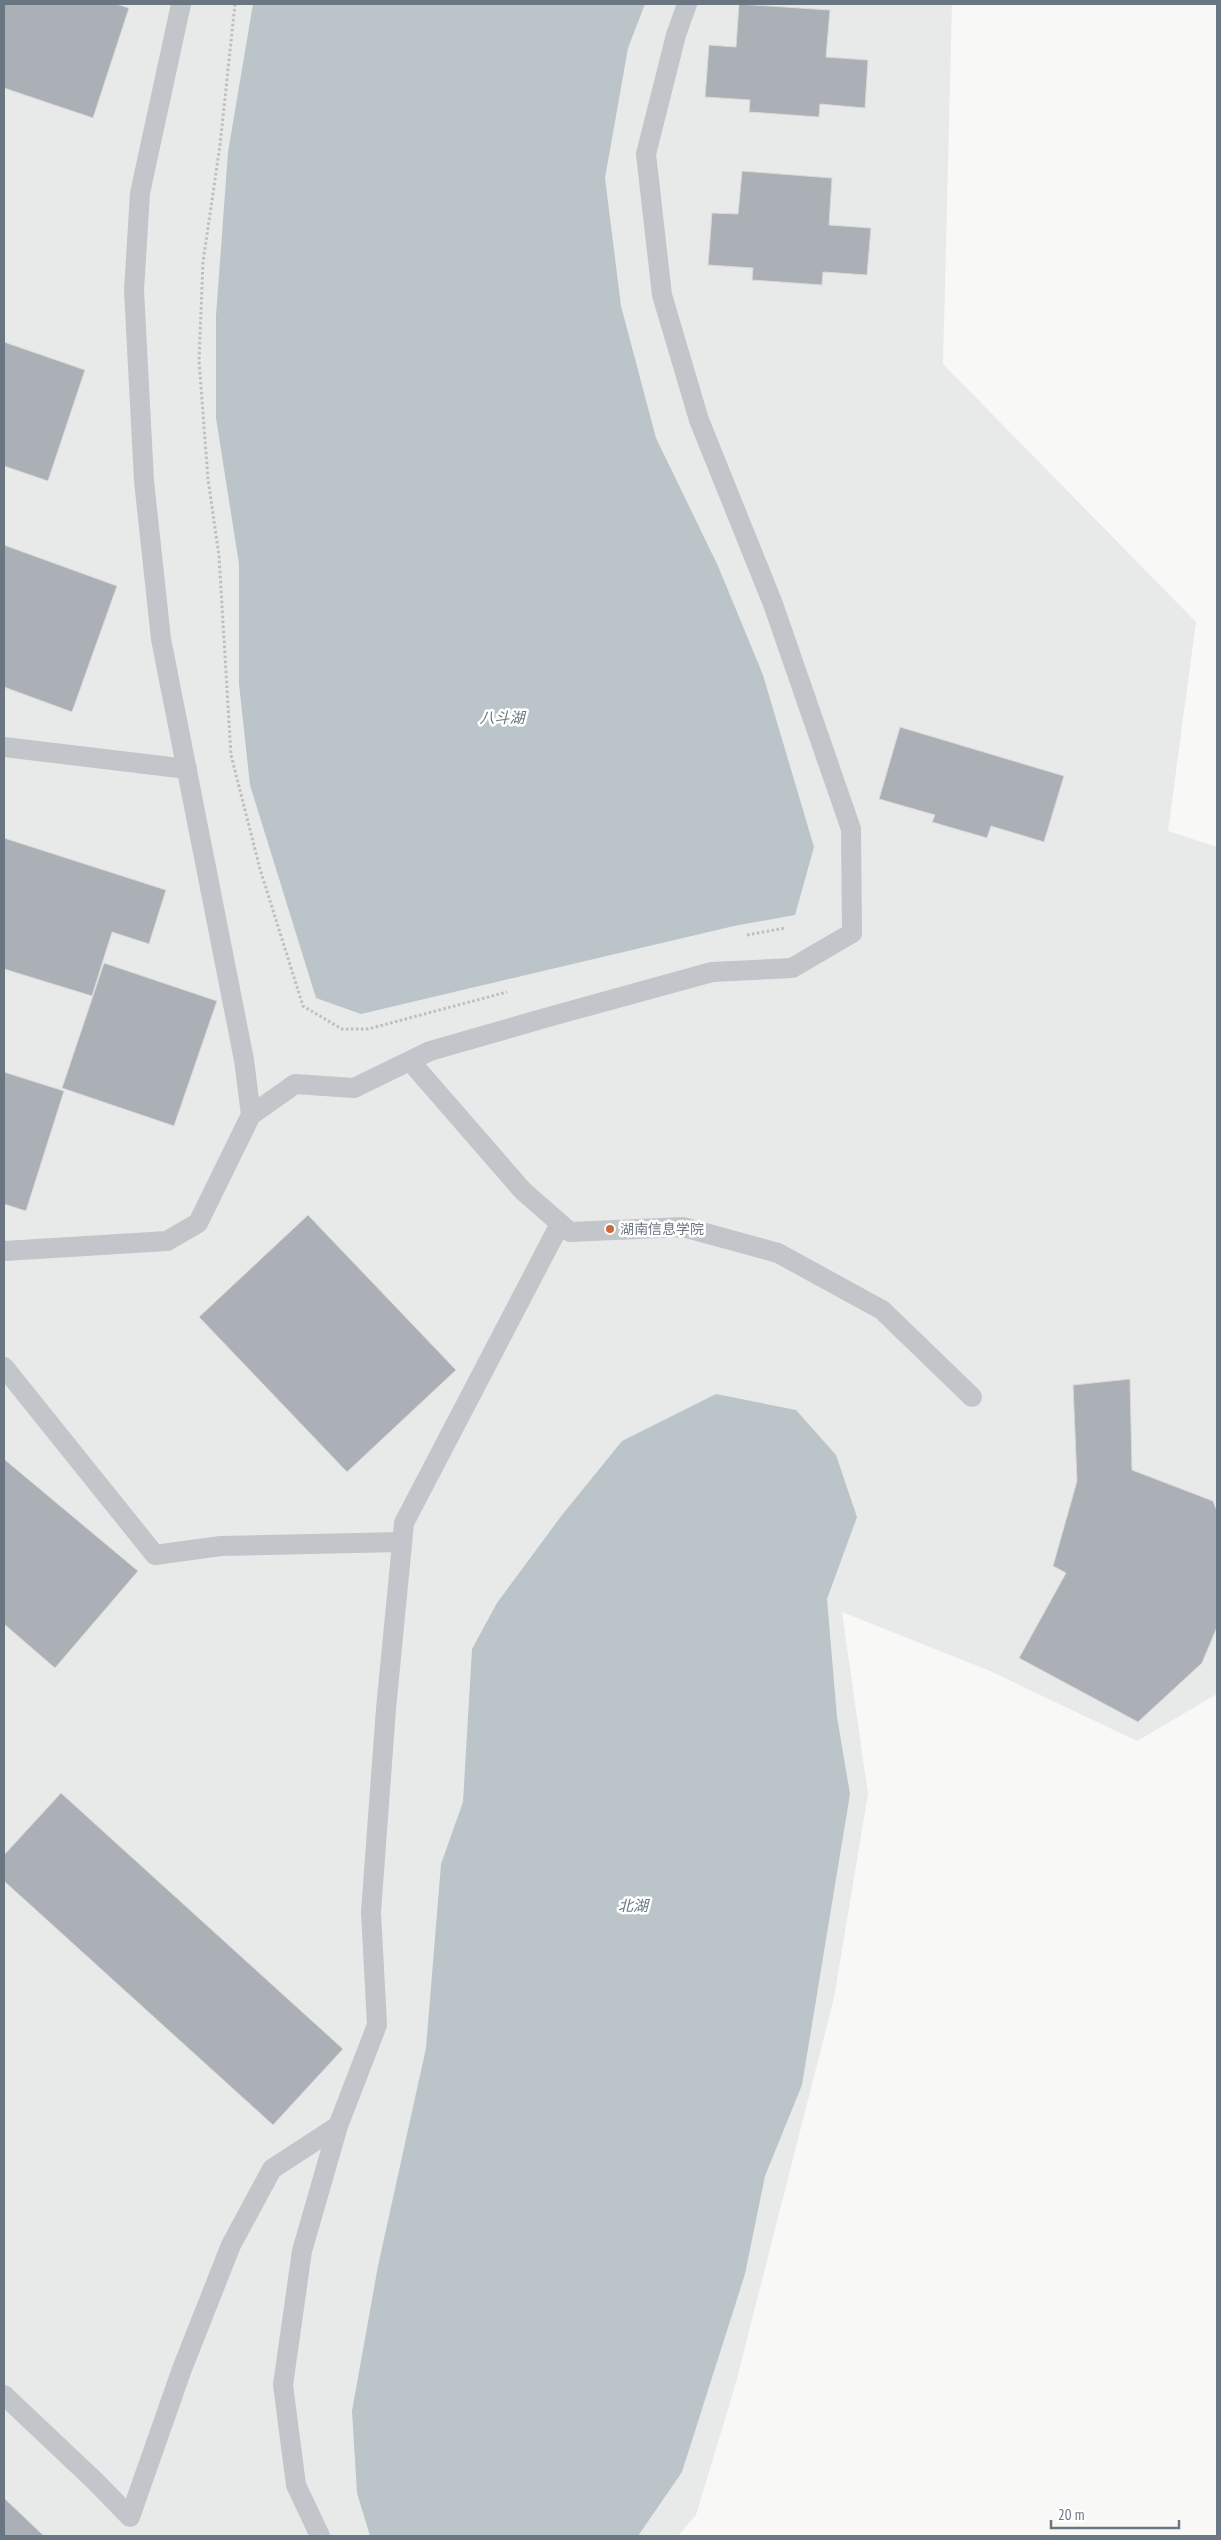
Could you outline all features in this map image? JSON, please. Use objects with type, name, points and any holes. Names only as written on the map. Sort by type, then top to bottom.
[{"type":"lane","points":[[181,4],[140,193],[134,290],[144,481],[161,639],[244,1060],[251,1115]]},
{"type":"lane","points":[[4,1251],[167,1241],[198,1224],[251,1115],[294,1084],[354,1088],[410,1060],[448,1045],[712,972],[792,968],[852,933],[851,830],[773,604],[699,420],[662,295],[646,154],[676,35],[687,4]]},
{"type":"lane","points":[[4,747],[187,769]]},
{"type":"lane","points":[[410,1060],[523,1191],[570,1232],[683,1227],[778,1253],[882,1310],[972,1397]]},
{"type":"lane","points":[[320,2536],[296,2485],[283,2385],[302,2251],[338,2126],[378,2025],[371,1912],[386,1709],[404,1523],[560,1224]]},
{"type":"lane","points":[[4,1367],[155,1555],[221,1546],[402,1542]]},
{"type":"lane","points":[[4,2395],[95,2481],[130,2517],[182,2369],[240,2228],[272,2169],[338,2126]]},
{"type":"path","points":[[236,4],[220,146],[203,262],[199,361],[208,479],[219,556],[231,755],[260,869],[303,1006],[342,1029],[368,1029],[514,990]]},
{"type":"path","points":[[741,936],[785,928]]},
{"type":"shaded area","name":"湖南信息学院","points":[[4,4],[952,4],[943,364],[1196,622],[1168,831],[1217,847],[1217,1694],[1137,1741],[990,1671],[842,1612],[868,1794],[834,1998],[735,2386],[696,2515],[678,2536],[4,2536]]},
{"type":"water","name":"八斗湖","points":[[253,4],[645,4],[628,48],[605,178],[621,306],[656,438],[718,566],[763,675],[814,847],[795,915],[734,926],[361,1014],[316,998],[250,785],[239,684],[239,564],[216,418],[216,316],[228,152]]},
{"type":"water","name":"北湖","points":[[716,1394],[796,1410],[836,1455],[857,1517],[827,1599],[837,1717],[850,1794],[802,2085],[765,2176],[745,2274],[682,2472],[638,2536],[370,2536],[357,2493],[352,2411],[378,2266],[426,2048],[441,1864],[463,1802],[472,1649],[497,1603],[562,1515],[622,1441]]},
{"type":"building","points":[[4,4],[116,4],[129,8],[93,118],[4,88]]},
{"type":"building","points":[[739,4],[830,10],[826,57],[868,60],[865,108],[820,104],[819,117],[749,112],[750,100],[705,97],[709,45],[736,47]]},
{"type":"building","points":[[742,171],[832,178],[829,225],[871,228],[867,275],[823,272],[822,285],[752,280],[753,268],[708,265],[712,213],[738,214]]},
{"type":"building","points":[[4,342],[85,370],[48,481],[4,466]]},
{"type":"building","points":[[4,545],[117,586],[72,712],[4,687]]},
{"type":"building","points":[[900,727],[1064,776],[1044,842],[991,826],[987,838],[932,822],[935,815],[879,799]]},
{"type":"building","points":[[4,838],[166,890],[149,944],[112,932],[92,996],[4,969]]},
{"type":"building","points":[[104,963],[217,1001],[174,1126],[62,1088]]},
{"type":"building","points":[[4,1072],[64,1091],[26,1211],[4,1204]]},
{"type":"building","points":[[308,1215],[456,1370],[347,1472],[199,1317]]},
{"type":"building","points":[[1130,1379],[1132,1470],[1213,1501],[1217,1511],[1217,1627],[1202,1663],[1138,1722],[1019,1658],[1066,1573],[1053,1566],[1077,1481],[1073,1385]]},
{"type":"building","points":[[4,1459],[138,1571],[55,1668],[4,1624]]},
{"type":"building","points":[[61,1793],[343,2049],[273,2125],[4,1881],[4,1855]]},
{"type":"building","points":[[4,2498],[44,2536],[4,2536]]},
{"type":"place","name":"湖南信息学院","points":[[610,1229]]}]
